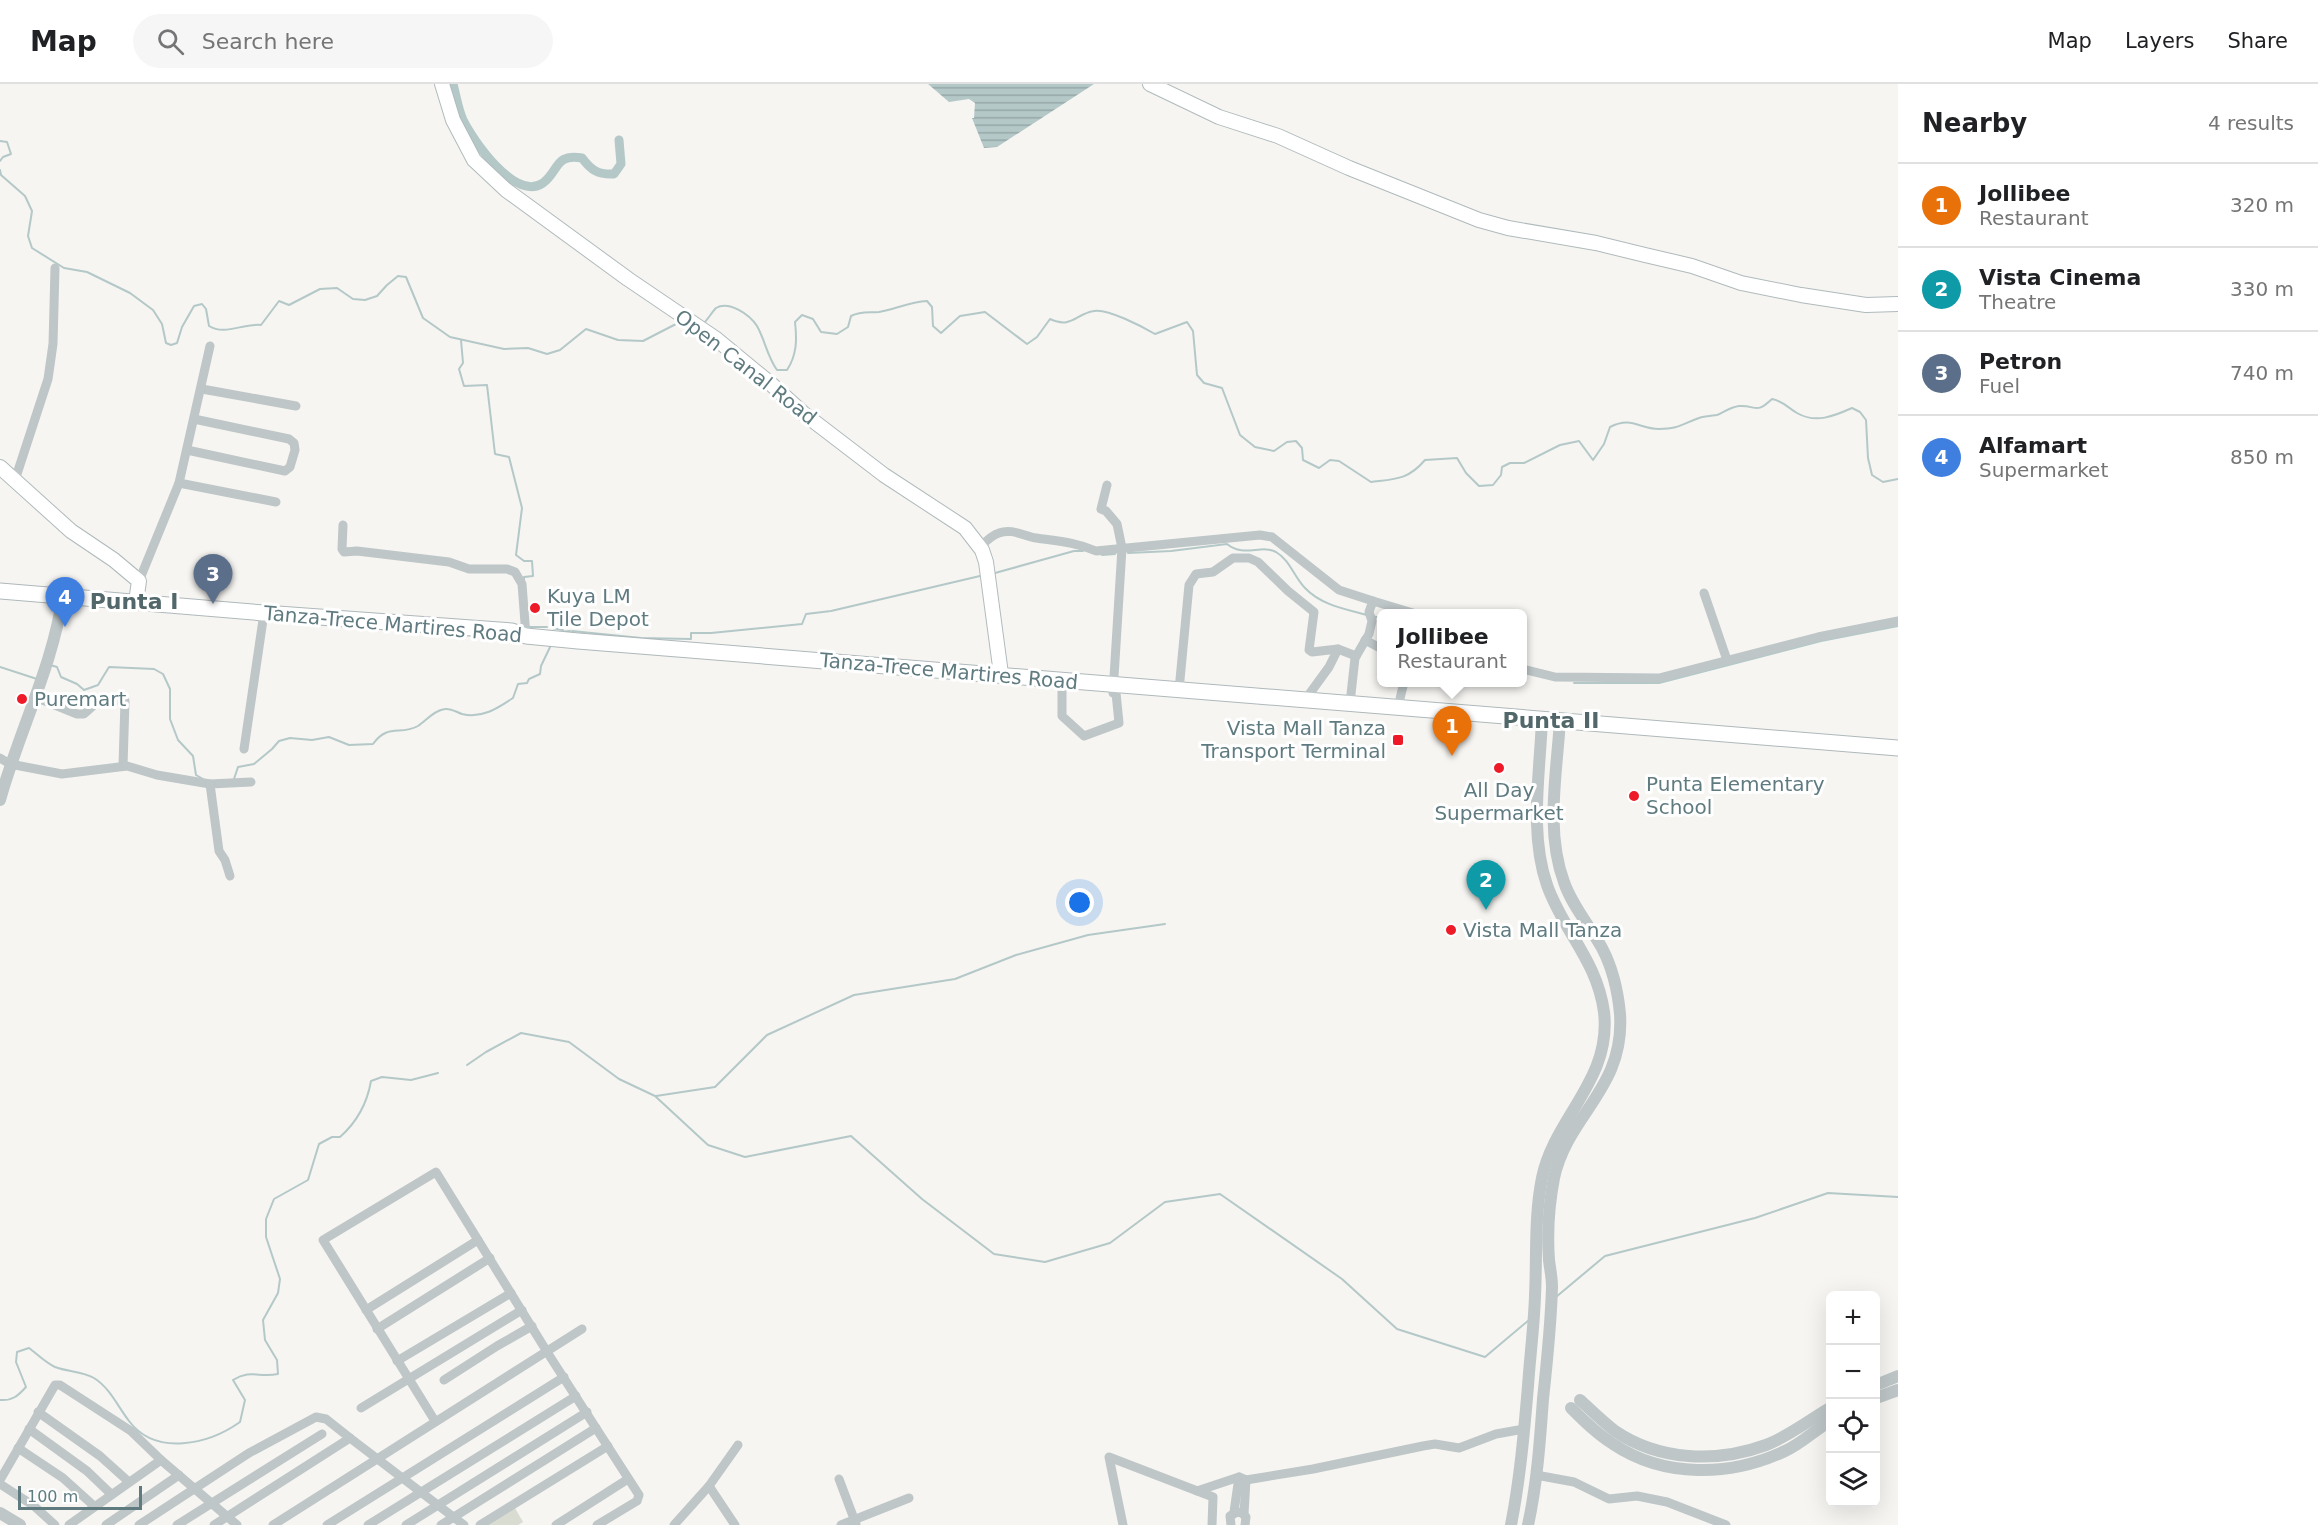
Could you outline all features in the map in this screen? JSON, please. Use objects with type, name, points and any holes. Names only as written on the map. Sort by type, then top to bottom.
[{"type":"main road","name":"Open Canal Road","points":[[442,84],[453,120],[474,160],[506,190],[628,279],[715,338],[803,413],[884,475],[965,528],[980,547],[986,562],[1001,674]]},
{"type":"main road","points":[[1150,84],[1219,117],[1278,136],[1349,168],[1479,220],[1508,228],[1626,250],[1692,266],[1741,282],[1791,293],[1866,305],[1898,303]]},
{"type":"main road","points":[[0,467],[71,531],[114,560],[139,582],[136,602]]},
{"type":"main road","name":"Tanza-Trece Martires Road","points":[[0,591],[512,631],[532,637],[565,640],[1898,748]]},
{"type":"street","points":[[15,480],[48,379],[53,344],[55,268]]},
{"type":"street","points":[[139,582],[179,483],[210,346]]},
{"type":"street","points":[[202,388],[296,406]]},
{"type":"street","points":[[187,450],[285,471],[290,467],[295,450],[294,443],[290,439],[194,419]]},
{"type":"street","points":[[179,483],[276,502]]},
{"type":"street","points":[[1062,680],[1062,716],[1084,736],[1119,723],[1113,684],[1122,548],[1117,524],[1106,511],[1101,509],[1107,485]]},
{"type":"street","points":[[343,525],[342,549],[344,552],[357,551],[449,562],[469,569],[507,569],[514,572],[522,584],[532,637]]},
{"type":"street","points":[[980,547],[999,533],[1013,531],[1034,538],[1059,540],[1085,546],[1096,551],[1260,535],[1272,537],[1339,590],[1399,609]]},
{"type":"street","points":[[1179,690],[1189,585],[1196,574],[1213,572],[1233,558],[1242,556],[1258,562],[1314,612],[1308,650],[1312,652],[1338,649],[1356,656]]},
{"type":"street","points":[[1704,593],[1727,660]]},
{"type":"street","points":[[0,800],[5,761],[35,697],[58,627],[63,595]]},
{"type":"street","points":[[1350,703],[1356,656],[1365,640],[1373,601]]},
{"type":"street","points":[[244,749],[264,613]]},
{"type":"street","points":[[1527,670],[1555,676],[1659,678],[1818,637],[1898,621]]},
{"type":"street","points":[[1365,640],[1377,646]]},
{"type":"street","points":[[1305,700],[1329,667],[1338,649]]},
{"type":"street","points":[[1398,707],[1403,687]]},
{"type":"street","points":[[35,697],[77,714],[84,714],[102,698],[125,700],[123,766]]},
{"type":"street","points":[[1528,1525],[1536,1475],[1551,1318],[1552,1282],[1549,1232],[1554,1180],[1564,1148],[1584,1105],[1601,1055],[1604,1034],[1604,1012],[1588,958],[1556,906],[1540,864],[1538,836],[1542,719]]},
{"type":"street","points":[[1511,1525],[1520,1478],[1535,1296],[1535,1232],[1542,1179],[1553,1143],[1584,1105],[1606,1083],[1616,1058],[1620,1036],[1617,993],[1603,950],[1563,882],[1558,860],[1554,810],[1560,720]]},
{"type":"street","points":[[5,761],[62,774],[123,766],[157,775],[210,784],[251,782]]},
{"type":"street","points":[[210,784],[219,851],[225,860],[230,876]]},
{"type":"street","points":[[435,1421],[323,1240],[436,1172],[639,1495],[638,1501],[597,1525]]},
{"type":"street","points":[[366,1310],[478,1240]]},
{"type":"street","points":[[377,1329],[490,1258]]},
{"type":"street","points":[[397,1361],[511,1293]]},
{"type":"street","points":[[362,1408],[522,1310]]},
{"type":"street","points":[[444,1380],[532,1326]]},
{"type":"street","points":[[273,1525],[582,1329]]},
{"type":"street","points":[[1880,1383],[1898,1376]]},
{"type":"street","points":[[327,1525],[564,1377]]},
{"type":"street","points":[[55,1525],[34,1506],[0,1482],[55,1385],[60,1385],[131,1431],[237,1525]]},
{"type":"street","points":[[1880,1396],[1898,1390]]},
{"type":"street","points":[[368,1525],[576,1396]]},
{"type":"street","points":[[1826,1410],[1768,1444],[1732,1455],[1706,1457],[1677,1455],[1642,1445],[1615,1431],[1575,1404],[1613,1444],[1637,1457],[1672,1467],[1701,1471],[1727,1470],[1763,1460],[1787,1450],[1826,1424]]},
{"type":"street","points":[[39,1412],[100,1456],[129,1482]]},
{"type":"street","points":[[406,1525],[587,1412]]},
{"type":"street","points":[[139,1525],[249,1453],[316,1417],[326,1419],[464,1525]]},
{"type":"street","points":[[441,1525],[596,1428]]},
{"type":"street","points":[[1197,1491],[1243,1478],[1313,1469],[1423,1446],[1436,1444],[1459,1448],[1496,1434],[1524,1429]]},
{"type":"street","points":[[28,1430],[87,1471],[111,1494]]},
{"type":"street","points":[[177,1525],[322,1434]]},
{"type":"street","points":[[214,1525],[350,1438]]},
{"type":"street","points":[[675,1525],[709,1486],[738,1445]]},
{"type":"street","points":[[480,1525],[608,1446]]},
{"type":"street","points":[[18,1448],[63,1478],[94,1506]]},
{"type":"street","points":[[1123,1525],[1109,1457],[1213,1497],[1212,1521],[1232,1519],[1239,1512],[1244,1514]]},
{"type":"street","points":[[69,1525],[161,1460]]},
{"type":"street","points":[[106,1525],[179,1475]]},
{"type":"street","points":[[1536,1475],[1574,1482],[1609,1499],[1637,1496],[1667,1502],[1726,1525]]},
{"type":"street","points":[[1243,1478],[1245,1525]]},
{"type":"street","points":[[1232,1519],[1243,1478]]},
{"type":"street","points":[[556,1525],[628,1479]]},
{"type":"street","points":[[839,1479],[855,1523]]},
{"type":"street","points":[[709,1486],[735,1525]]},
{"type":"street","points":[[841,1525],[855,1523],[909,1498]]},
{"type":"street","points":[[0,1513],[20,1525]]},
{"type":"shaded area","points":[[928,84],[1094,84],[997,147],[984,148],[972,118],[974,118],[975,103],[969,99],[949,102]]},
{"type":"shaded area","points":[[515,1508],[523,1522],[518,1525],[487,1525]]},
{"type":"waterway","points":[[453,84],[461,116],[476,141],[496,166],[520,184],[532,187],[543,183],[558,164],[573,157],[582,158],[599,173],[614,174],[621,164],[619,140]]},
{"type":"waterway","points":[[0,141],[7,142],[11,154],[0,161]]},
{"type":"waterway","points":[[0,170],[1,175],[25,196],[32,211],[28,236],[32,248],[64,268],[87,272],[130,293],[153,310],[162,324],[166,343],[171,345],[177,343],[182,327],[194,306],[202,304],[206,309],[209,326],[228,330],[261,325],[279,301],[289,305],[320,289],[337,288],[353,299],[365,300],[377,296],[398,276],[406,277],[423,318],[450,337],[504,349],[528,348],[547,354],[560,350],[586,329],[618,340],[643,341],[676,324],[682,324]]},
{"type":"waterway","points":[[704,323],[716,308],[721,306],[739,310],[757,326],[777,370],[787,370],[793,359],[795,322],[802,315],[813,319],[821,332],[837,334],[848,327],[851,316],[855,314],[879,312],[927,301],[932,307],[933,326],[941,333],[960,316],[985,312],[1027,344],[1037,337],[1050,319],[1057,322],[1069,322],[1094,311],[1116,315],[1155,334],[1187,322],[1193,331],[1197,375],[1204,383],[1222,388],[1240,435],[1255,447],[1274,451],[1287,442],[1296,441],[1302,448],[1303,460],[1319,468],[1330,460],[1339,461],[1371,482],[1407,475],[1425,460],[1457,458],[1466,473],[1479,486],[1493,485],[1501,475],[1502,467],[1510,463],[1524,463],[1560,445],[1579,441],[1593,460],[1604,444],[1610,427],[1618,424],[1630,423],[1659,429],[1671,428],[1701,417],[1717,415],[1730,408],[1745,406],[1759,408],[1772,399],[1811,418],[1832,416],[1852,408],[1860,412],[1866,420],[1868,458],[1872,475],[1883,482],[1898,479]]},
{"type":"waterway","points":[[461,340],[463,363],[459,369],[464,386],[487,385],[495,454],[509,457],[522,508],[516,555],[524,561],[532,561],[533,576],[524,577],[524,580]]},
{"type":"waterway","points":[[1128,553],[1171,551],[1227,544],[1246,551],[1270,550],[1285,559],[1301,584],[1318,599],[1367,615]]},
{"type":"waterway","points":[[995,573],[1074,551],[1083,551]]},
{"type":"waterway","points":[[1102,555],[1115,554]]},
{"type":"waterway","points":[[572,631],[641,638],[691,639],[691,633],[802,624],[806,614],[831,611],[980,576]]},
{"type":"waterway","points":[[1373,616],[1377,617]]},
{"type":"waterway","points":[[1574,683],[1659,683],[1821,641],[1898,626]]},
{"type":"waterway","points":[[529,627],[547,627]]},
{"type":"waterway","points":[[552,628],[563,630]]},
{"type":"waterway","points":[[559,632],[570,631]]},
{"type":"waterway","points":[[234,779],[238,767],[254,764],[279,741],[290,738],[312,740],[329,737],[349,745],[373,744],[384,734],[412,729],[441,710],[449,709],[469,715],[489,712],[513,698],[518,684],[527,683],[529,679],[540,674],[541,666],[551,645]]},
{"type":"waterway","points":[[50,665],[57,667],[61,677],[84,690],[98,685],[109,667],[154,669],[163,674],[170,689],[170,719],[178,740],[193,756],[196,775],[203,779]]},
{"type":"waterway","points":[[0,667],[37,679]]},
{"type":"waterway","points":[[656,1096],[715,1087],[767,1035],[854,995],[955,979],[1016,955],[1088,935],[1165,924]]},
{"type":"waterway","points":[[467,1065],[521,1033],[569,1042],[619,1079],[655,1096],[708,1145],[745,1157],[851,1136],[922,1199],[994,1254],[1045,1262],[1110,1243],[1165,1202],[1220,1194],[1342,1279],[1397,1329],[1485,1357],[1529,1320]]},
{"type":"waterway","points":[[0,1400],[8,1400],[26,1387],[16,1362],[17,1352],[29,1348],[55,1367],[85,1374],[100,1382],[129,1421],[140,1432],[153,1439],[168,1443],[198,1441],[227,1430],[240,1422],[245,1400],[233,1380],[250,1374],[278,1374],[277,1360],[265,1340],[263,1320],[278,1293],[280,1279],[266,1237],[266,1219],[274,1199],[308,1180],[319,1144],[332,1137],[340,1137],[351,1125],[364,1105],[371,1081],[382,1077],[411,1080],[438,1073]]},
{"type":"waterway","points":[[1556,1297],[1605,1256],[1755,1218],[1828,1193],[1898,1197]]},
{"type":"place","name":"Petron","points":[[213,604]]},
{"type":"place","name":"Kuya LM Tile Depot","points":[[535,608]]},
{"type":"place","name":"Alfamart","points":[[65,627]]},
{"type":"place","name":"Puremart","points":[[22,699]]},
{"type":"place","name":"Vista Mall Tanza Transport Terminal","points":[[1398,740]]},
{"type":"place","name":"Jollibee","points":[[1452,756]]},
{"type":"place","name":"All Day Supermarket","points":[[1499,768]]},
{"type":"place","name":"Punta Elementary School","points":[[1634,796]]},
{"type":"place","name":"Vista Cinema","points":[[1486,910]]},
{"type":"place","name":"Vista Mall Tanza","points":[[1451,930]]},
{"type":"district","name":"Punta I","points":[[134,601]]},
{"type":"district","name":"Punta II","points":[[1551,720]]}]
